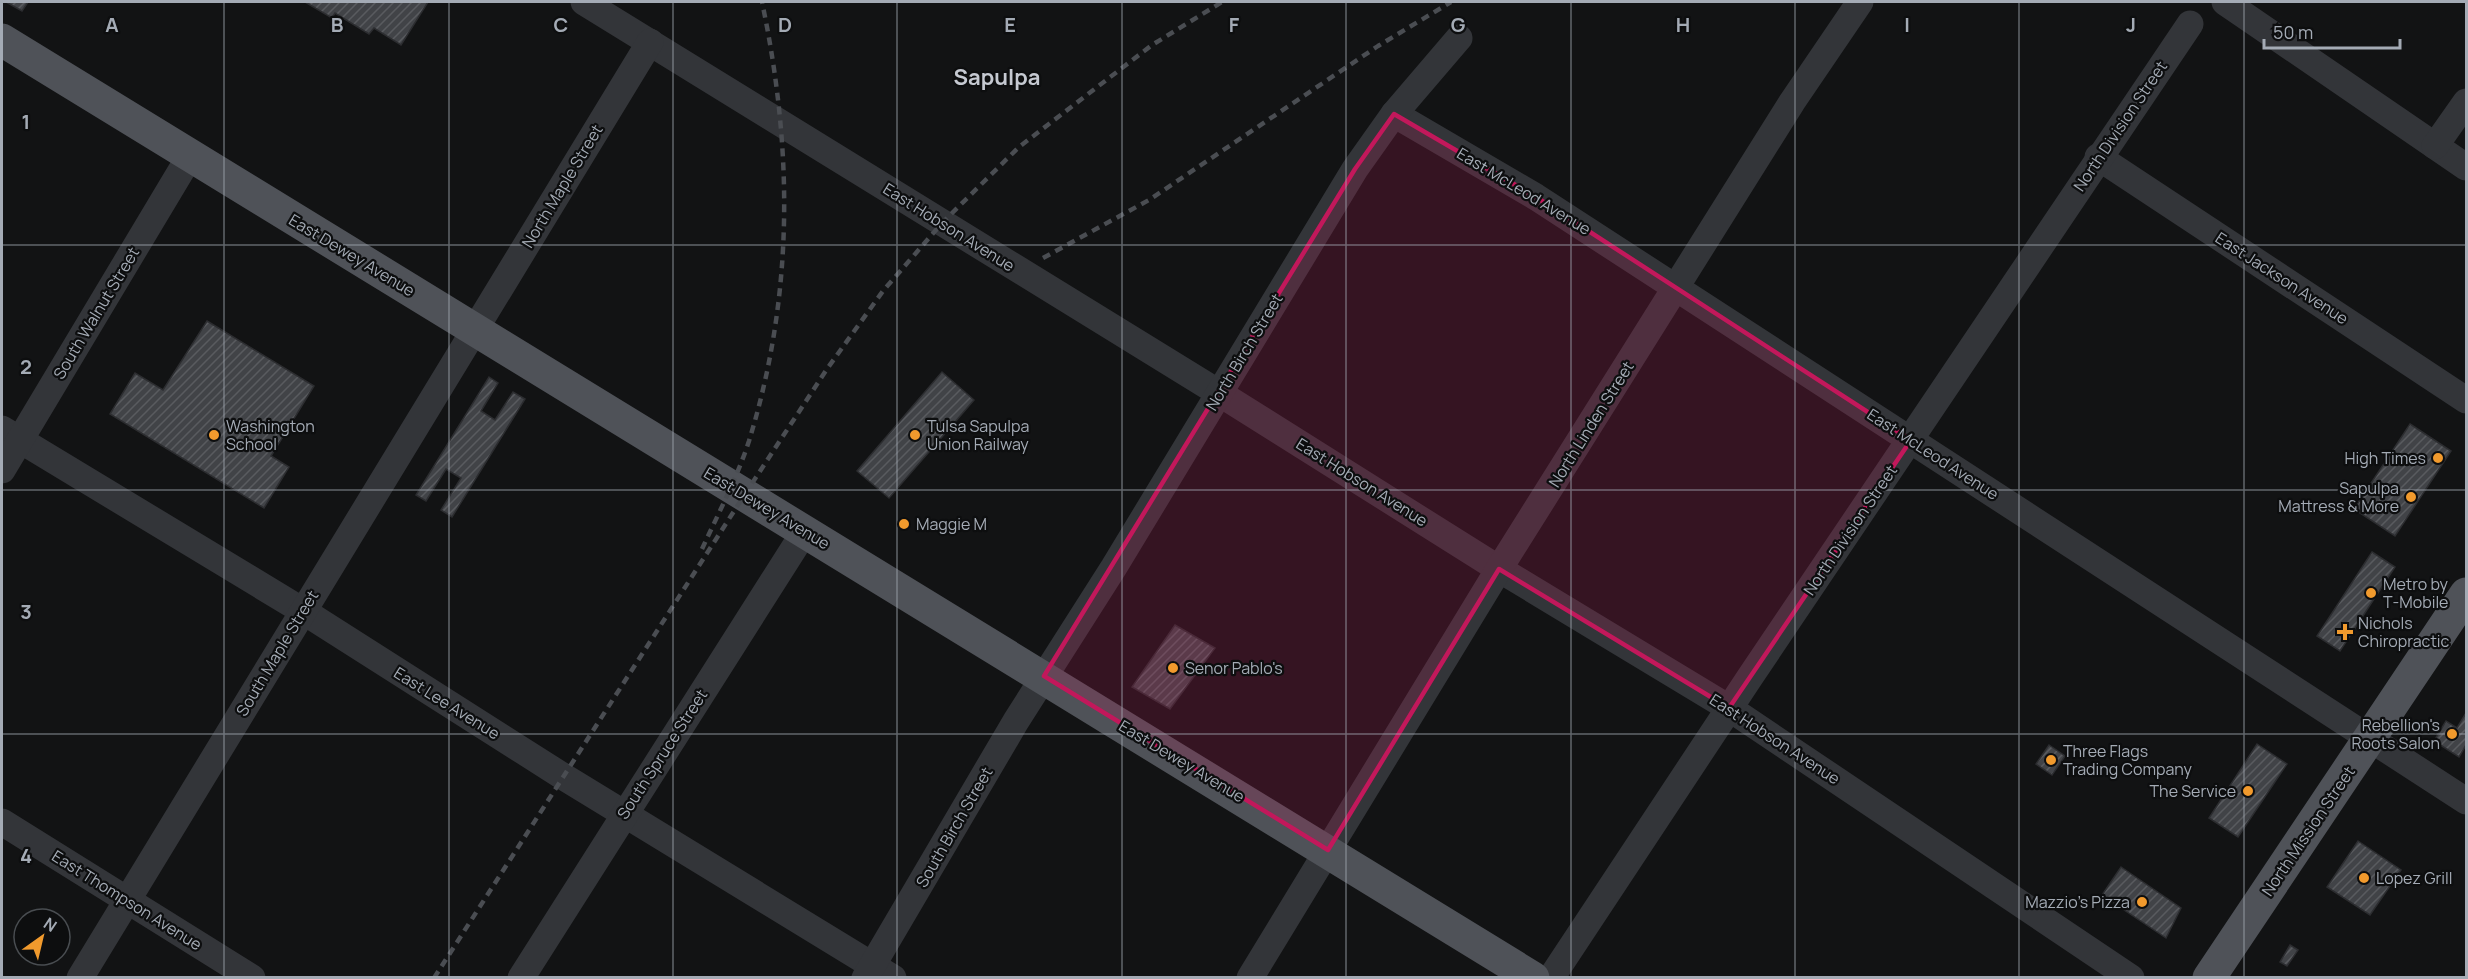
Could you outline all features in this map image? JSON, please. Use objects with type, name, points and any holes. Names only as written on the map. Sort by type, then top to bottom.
[{"type":"main road","name":"East Dewey Avenue","points":[[2,40],[1044,676],[1533,978]]},
{"type":"main road","name":"North Mission Street","points":[[2209,978],[2466,594]]},
{"type":"street","name":"East Hobson Avenue","points":[[584,2],[1220,393],[1499,569],[1730,708],[2131,978]]},
{"type":"street","name":"North Linden Street","points":[[1250,978],[1499,569],[1792,102],[1860,2]]},
{"type":"street","points":[[2225,2],[2466,167]]},
{"type":"street","name":"North Division Street","points":[[1551,978],[2098,157],[2190,24]]},
{"type":"street","name":"North Birch Street","points":[[1044,676],[1220,393],[1355,169],[1394,114],[1459,38]]},
{"type":"street","name":"North Maple Street","points":[[474,330],[650,42]]},
{"type":"street","points":[[2436,146],[2466,102]]},
{"type":"street","name":"East McLeod Avenue","points":[[1394,114],[1530,193],[2372,737],[2466,801]]},
{"type":"street","name":"South Walnut Street","points":[[2,470],[11,434],[190,156]]},
{"type":"street","name":"East Jackson Avenue","points":[[2098,157],[2466,400]]},
{"type":"street","name":"South Maple Street","points":[[80,978],[474,330]]},
{"type":"street","name":"East Lee Avenue","points":[[11,434],[303,611],[877,973]]},
{"type":"street","name":"South Spruce Street","points":[[521,978],[623,814],[805,531]]},
{"type":"street","name":"South Birch Street","points":[[877,973],[1044,676]]},
{"type":"street","name":"East Thompson Avenue","points":[[2,822],[252,978]]},
{"type":"highlighted area","points":[[1394,114],[1536,197],[1911,440],[1729,708],[1499,569],[1328,850],[1044,676],[1355,169]]},
{"type":"building","points":[[6,2],[28,2],[22,11]]},
{"type":"building","points":[[305,2],[428,2],[401,45],[374,28],[369,34],[335,13],[332,18]]},
{"type":"building","name":"Washington School","points":[[207,321],[314,386],[271,456],[289,467],[264,508],[110,414],[135,373],[163,390]]},
{"type":"building","name":"Tulsa Sapulpa Union Railway","points":[[942,372],[974,400],[889,498],[857,471]]},
{"type":"building","points":[[489,377],[498,383],[481,411],[495,420],[513,392],[525,399],[452,517],[441,510],[461,478],[446,469],[426,501],[416,495]]},
{"type":"building","points":[[2410,424],[2451,451],[2395,536],[2354,509]]},
{"type":"building","points":[[2372,552],[2395,567],[2340,651],[2317,636]]},
{"type":"building","name":"Senor Pablo's","points":[[1175,625],[1215,648],[1170,709],[1132,687]]},
{"type":"building","name":"Rebellion's Roots Salon","points":[[2466,713],[2466,745],[2459,757],[2434,741],[2446,721],[2457,728]]},
{"type":"building","name":"The Service","points":[[2257,744],[2287,764],[2238,837],[2209,818]]},
{"type":"building","name":"Three Flags Trading Company","points":[[2049,745],[2065,756],[2052,775],[2036,764]]},
{"type":"building","name":"Lopez Grill","points":[[2358,841],[2401,870],[2370,915],[2327,887]]},
{"type":"building","name":"Mazzio's Pizza","points":[[2121,867],[2181,908],[2166,938],[2102,895]]},
{"type":"building","points":[[2290,945],[2298,950],[2287,966],[2280,962]]},
{"type":"railway","points":[[702,549],[749,441],[764,386],[781,277],[784,222],[783,167],[779,112],[762,2]]},
{"type":"railway","points":[[434,978],[745,494],[827,369],[883,291],[942,223],[1019,147],[1152,45],[1222,2]]},
{"type":"railway","points":[[1043,258],[1149,200],[1378,46],[1451,2]]},
{"type":"place","name":"Washington School","points":[[214,435]]},
{"type":"place","name":"Tulsa Sapulpa Union Railway","points":[[915,435]]},
{"type":"place","name":"High Times","points":[[2438,458]]},
{"type":"place","name":"Sapulpa Mattress & More","points":[[2411,497]]},
{"type":"place","name":"Maggie M","points":[[904,524]]},
{"type":"place","name":"Metro by T-Mobile","points":[[2371,593]]},
{"type":"place","name":"Nichols Chiropractic","points":[[2345,632]]},
{"type":"place","name":"Senor Pablo's","points":[[1173,668]]},
{"type":"place","name":"Rebellion's Roots Salon","points":[[2452,734]]},
{"type":"place","name":"Three Flags Trading Company","points":[[2051,760]]},
{"type":"place","name":"The Service","points":[[2248,791]]},
{"type":"place","name":"Lopez Grill","points":[[2364,878]]},
{"type":"place","name":"Mazzio's Pizza","points":[[2142,902]]},
{"type":"district","name":"Sapulpa","points":[[997,77]]}]
